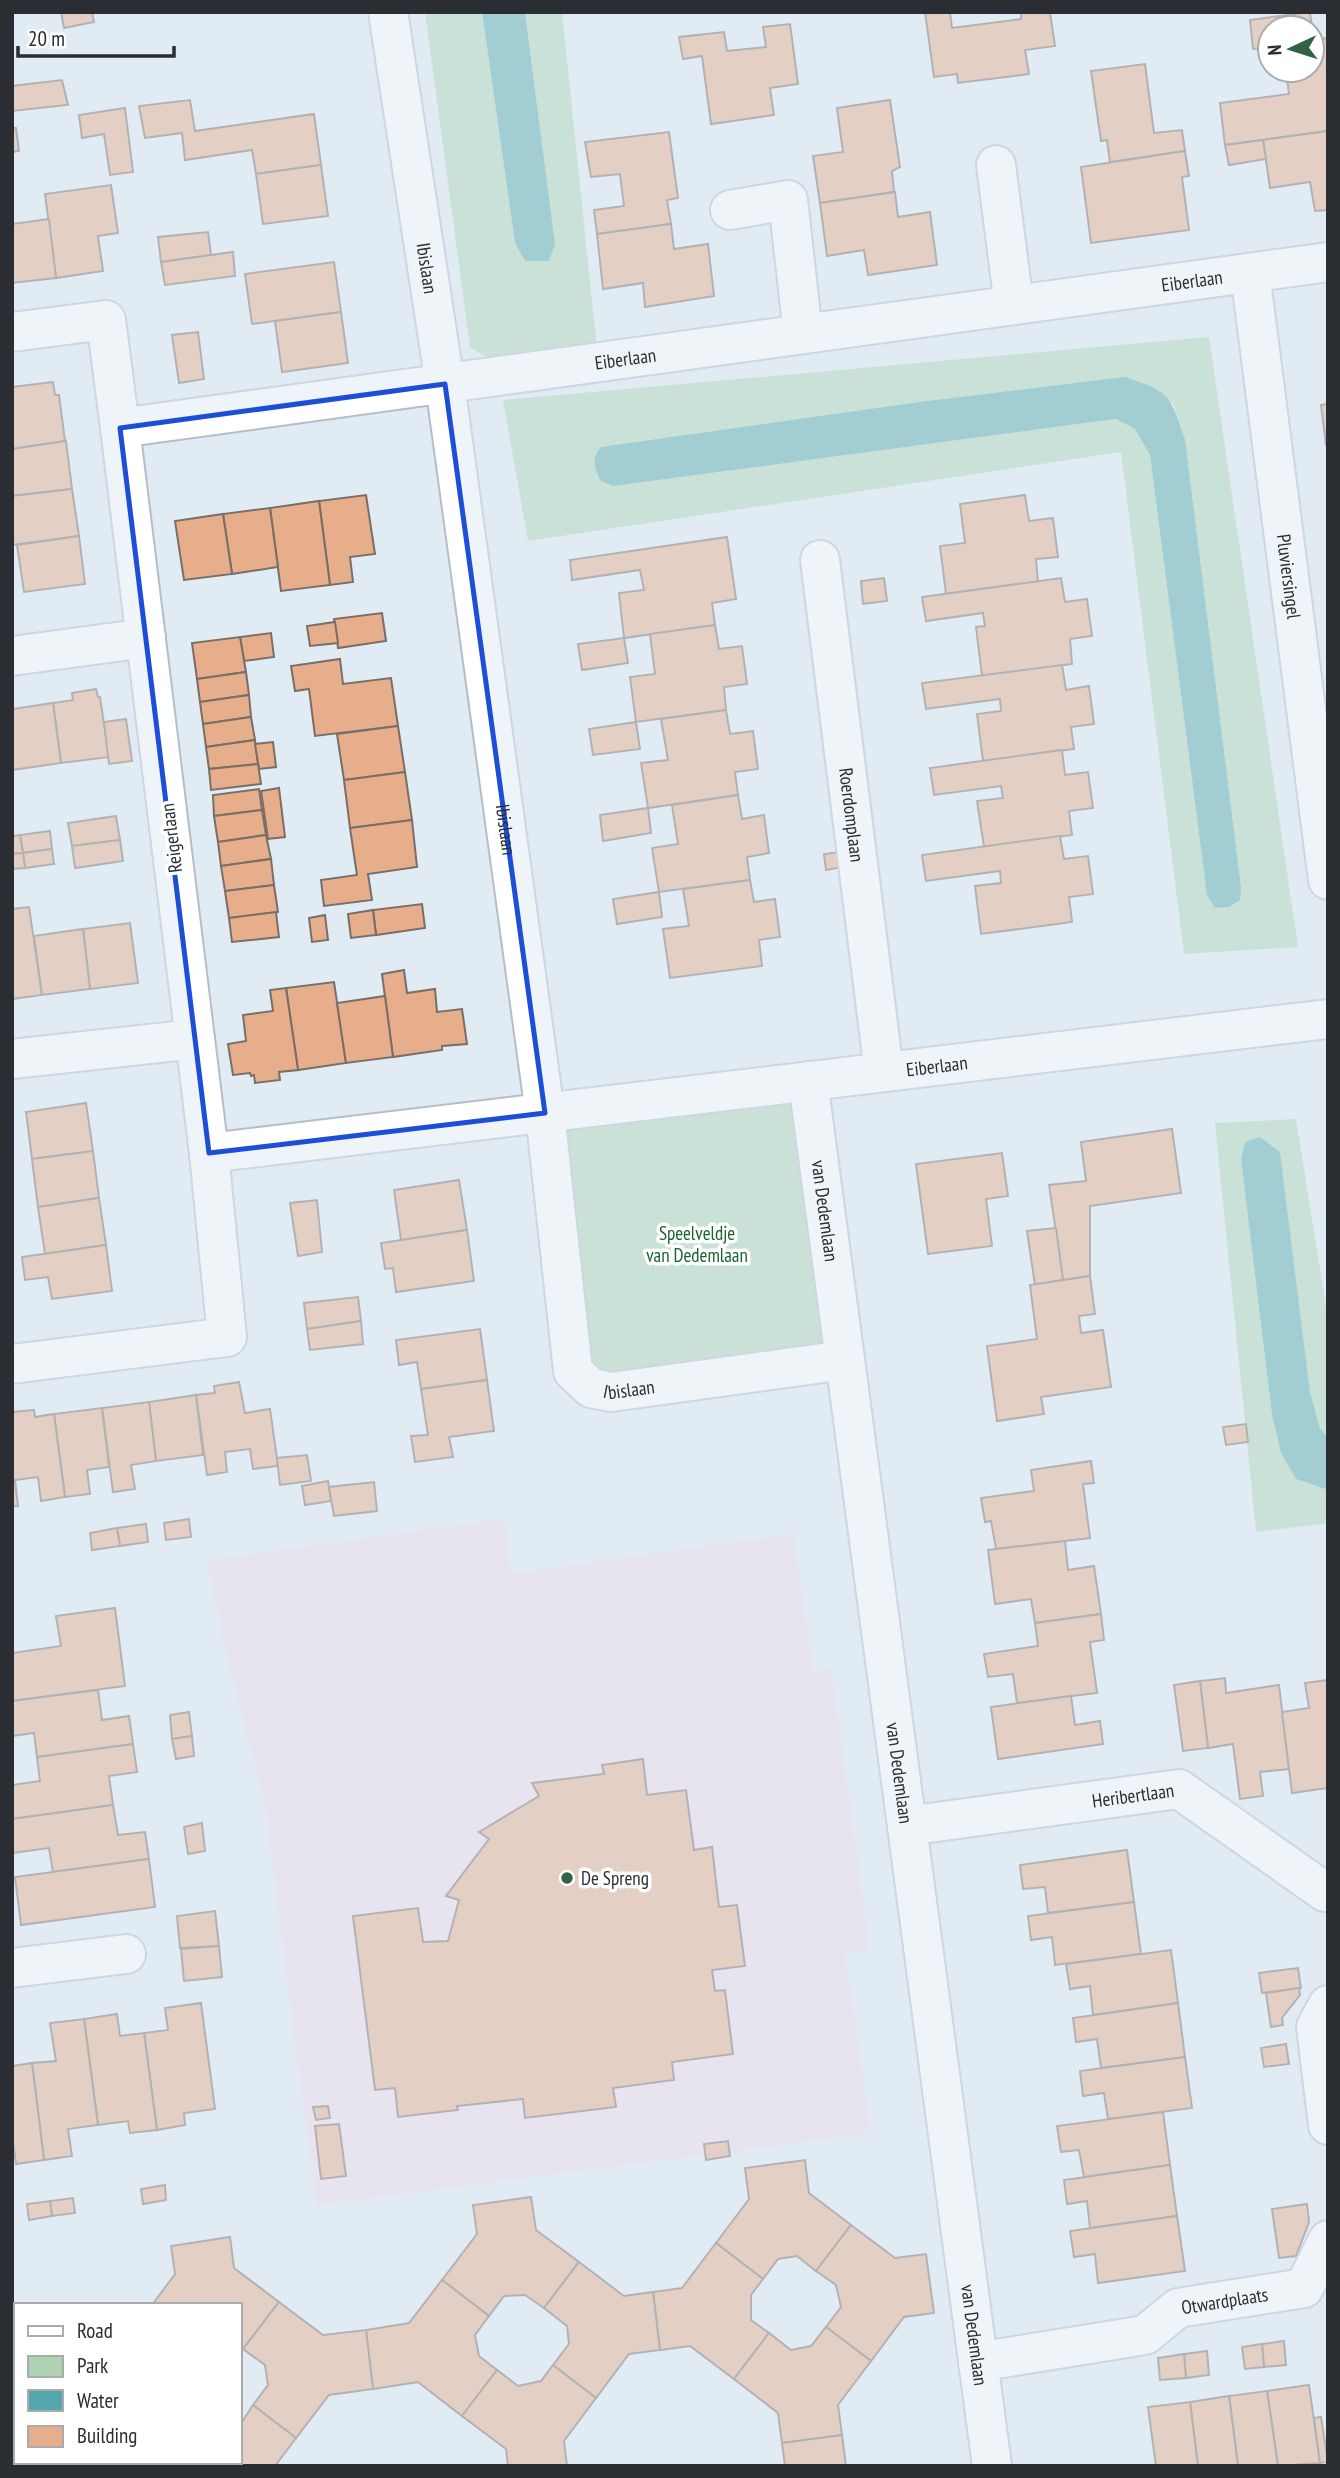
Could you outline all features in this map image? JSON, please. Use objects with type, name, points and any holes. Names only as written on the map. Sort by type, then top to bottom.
[{"type":"street","name":"Ibislaan","points":[[388,12],[445,384],[545,1112],[573,1371],[591,1388],[611,1392],[845,1360]]},
{"type":"street","points":[[996,165],[1014,305]]},
{"type":"street","points":[[730,210],[788,200],[803,334]]},
{"type":"street","name":"Eiberlaan","points":[[445,384],[1328,262]]},
{"type":"street","name":"Pluviersingel","points":[[1250,273],[1328,880]]},
{"type":"street","name":"Reigerlaan","points":[[12,332],[106,320],[209,1153],[227,1337],[12,1364]]},
{"type":"street","points":[[120,428],[445,384]]},
{"type":"street","name":"Roerdomplaan","points":[[820,560],[884,1072]]},
{"type":"street","points":[[12,656],[146,638]]},
{"type":"street","name":"Eiberlaan","points":[[545,1112],[1328,1019]]},
{"type":"street","points":[[12,1059],[195,1039]]},
{"type":"street","name":"van Dedemlaan","points":[[808,1081],[992,2466]]},
{"type":"street","points":[[209,1153],[545,1112]]},
{"type":"street","name":"Heribertlaan","points":[[907,1826],[1179,1788],[1327,1899]]},
{"type":"street","points":[[12,1968],[126,1954]]},
{"type":"street","points":[[1328,2005],[1316,2027],[1328,2125]]},
{"type":"street","name":"Otwardplaats","points":[[978,2362],[1145,2335],[1178,2308],[1304,2288],[1328,2240]]},
{"type":"highlighted area","points":[[445,384],[545,1113],[209,1153],[120,428]]},
{"type":"shaded area","name":"De Spreng","points":[[504,1519],[511,1574],[793,1534],[813,1671],[831,1669],[870,1950],[845,1954],[871,2133],[316,2205],[265,1805],[225,1648],[207,1561]]},
{"type":"green space","points":[[425,12],[482,12],[515,243],[525,261],[555,244],[525,12],[562,12],[597,349],[499,365],[470,347]]},
{"type":"green space","points":[[1209,337],[1298,947],[1184,954],[1121,452],[528,541],[503,400]],"holes":[[[1173,403],[1185,439],[1241,887],[1229,907],[1215,908],[1207,894],[1150,455],[1135,429],[1116,419],[613,486]]]},
{"type":"green space","name":"Speelveldje van Dedemlaan","points":[[803,1088],[835,1354],[612,1379],[591,1365],[561,1126]]},
{"type":"green space","points":[[1296,1119],[1328,1319],[1328,1438],[1320,1428],[1310,1392],[1280,1152],[1245,1142],[1241,1159],[1272,1415],[1281,1453],[1296,1479],[1328,1490],[1328,1523],[1256,1532],[1215,1123]]},
{"type":"water","points":[[482,12],[525,12],[555,244],[549,261],[525,261],[515,243]]},
{"type":"water","points":[[1124,377],[1151,386],[1166,397],[1176,413],[1185,439],[1241,887],[1240,900],[1229,907],[1215,908],[1207,895],[1150,455],[1135,429],[1116,419],[613,486],[601,481],[595,468],[596,456],[601,447],[920,402]]},
{"type":"water","points":[[1260,1137],[1280,1152],[1310,1392],[1320,1428],[1328,1438],[1328,1490],[1296,1479],[1281,1453],[1272,1415],[1241,1159],[1245,1142]]},
{"type":"building","points":[[61,12],[92,12],[94,22],[64,28]]},
{"type":"building","points":[[925,12],[950,12],[952,28],[1021,19],[1021,12],[1050,12],[1055,46],[1025,50],[1029,74],[958,83],[957,74],[934,77]]},
{"type":"building","points":[[1256,19],[1256,49],[1253,49],[1250,20]]},
{"type":"building","points":[[790,24],[798,84],[770,88],[774,115],[711,124],[702,56],[683,59],[679,37],[724,32],[727,51],[766,47],[763,27]]},
{"type":"building","points":[[1328,38],[1328,131],[1225,145],[1220,103],[1289,94],[1288,84],[1326,84]]},
{"type":"building","points":[[1145,64],[1154,133],[1182,130],[1185,151],[1110,162],[1107,140],[1101,141],[1091,71]]},
{"type":"building","points":[[62,80],[68,105],[12,111],[12,86]]},
{"type":"building","points":[[190,100],[195,131],[314,114],[321,165],[256,174],[252,150],[185,160],[182,133],[145,138],[139,106]]},
{"type":"building","points":[[890,100],[900,167],[892,171],[894,192],[820,203],[813,156],[843,152],[837,108]]},
{"type":"building","points":[[125,108],[133,172],[110,175],[104,134],[82,138],[79,115]]},
{"type":"building","points":[[12,128],[16,128],[19,151],[12,152]]},
{"type":"building","points":[[1328,131],[1328,210],[1315,211],[1310,182],[1270,188],[1263,140]]},
{"type":"building","points":[[669,132],[678,198],[667,200],[671,224],[597,234],[594,210],[624,206],[620,174],[591,177],[585,142]]},
{"type":"building","points":[[1263,140],[1266,159],[1229,165],[1225,145]]},
{"type":"building","points":[[1185,151],[1189,176],[1182,177],[1189,230],[1091,243],[1081,167]]},
{"type":"building","points":[[321,165],[328,216],[263,224],[256,174]]},
{"type":"building","points":[[111,185],[118,233],[98,236],[103,271],[56,278],[45,194]]},
{"type":"building","points":[[895,192],[898,217],[930,212],[937,265],[868,275],[864,250],[827,256],[820,203]]},
{"type":"building","points":[[49,219],[56,278],[12,283],[12,224]]},
{"type":"building","points":[[671,224],[674,249],[708,244],[714,296],[645,307],[643,283],[603,289],[597,234]]},
{"type":"building","points":[[208,232],[211,255],[161,262],[158,237]]},
{"type":"building","points":[[233,252],[235,276],[165,285],[161,262]]},
{"type":"building","points":[[334,262],[341,312],[252,324],[245,274]]},
{"type":"building","points":[[341,312],[348,363],[282,372],[275,321]]},
{"type":"building","points":[[198,332],[204,379],[179,383],[172,335]]},
{"type":"building","points":[[53,382],[55,395],[59,395],[65,441],[12,449],[12,387]]},
{"type":"building","points":[[1328,404],[1328,445],[1326,445],[1321,405]]},
{"type":"building","points":[[66,441],[72,489],[12,496],[12,449]]},
{"type":"building","points":[[72,489],[79,536],[12,545],[12,496]]},
{"type":"building","points":[[366,495],[375,554],[350,557],[353,582],[330,585],[319,501]]},
{"type":"building","points":[[1025,495],[1029,521],[1053,518],[1058,557],[1036,559],[1038,582],[946,594],[940,546],[965,543],[960,504]]},
{"type":"building","points":[[319,501],[330,585],[281,591],[270,508]]},
{"type":"building","points":[[270,508],[278,567],[232,574],[223,514]]},
{"type":"building","points":[[223,514],[232,574],[184,580],[175,521]]},
{"type":"building","points":[[79,536],[85,584],[24,592],[17,545]]},
{"type":"building","points":[[727,537],[736,599],[712,603],[715,625],[624,638],[619,593],[644,590],[640,570],[572,580],[570,560]]},
{"type":"building","points":[[884,578],[887,601],[863,604],[861,581]]},
{"type":"building","points":[[1061,578],[1065,602],[1087,599],[1092,636],[1070,639],[1072,664],[982,676],[976,627],[985,626],[983,613],[926,621],[922,597]]},
{"type":"building","points":[[382,613],[386,641],[338,648],[334,619]]},
{"type":"building","points":[[335,622],[338,643],[310,646],[307,626]]},
{"type":"building","points":[[715,625],[719,649],[742,646],[747,684],[724,687],[726,710],[636,722],[630,677],[655,674],[650,634]]},
{"type":"building","points":[[271,633],[274,657],[244,661],[240,637]]},
{"type":"building","points":[[240,637],[246,672],[197,679],[192,643]]},
{"type":"building","points":[[624,638],[628,663],[582,670],[578,644]]},
{"type":"building","points":[[340,659],[343,684],[391,678],[398,726],[315,736],[309,689],[295,691],[291,666]]},
{"type":"building","points":[[1062,665],[1066,690],[1089,686],[1094,724],[1071,727],[1074,749],[983,761],[977,714],[1001,711],[1000,699],[926,709],[922,683]]},
{"type":"building","points":[[246,672],[249,695],[200,702],[197,679]]},
{"type":"building","points":[[96,689],[100,697],[109,757],[61,763],[53,703],[73,700],[72,693]]},
{"type":"building","points":[[249,695],[251,717],[203,724],[200,702]]},
{"type":"building","points":[[53,703],[61,763],[12,770],[12,709]]},
{"type":"building","points":[[726,710],[730,734],[753,731],[758,769],[735,772],[738,795],[648,808],[641,763],[668,760],[661,719]]},
{"type":"building","points":[[251,717],[255,740],[206,747],[203,724]]},
{"type":"building","points":[[126,719],[132,761],[109,764],[104,722]]},
{"type":"building","points":[[636,722],[640,749],[593,755],[589,729]]},
{"type":"building","points":[[398,726],[405,772],[344,780],[337,734]]},
{"type":"building","points":[[255,740],[258,764],[209,769],[206,747]]},
{"type":"building","points":[[273,742],[276,767],[259,769],[255,744]]},
{"type":"building","points":[[1062,750],[1065,775],[1088,772],[1093,808],[1069,811],[1072,835],[984,847],[977,801],[1003,798],[1001,786],[934,795],[930,768]]},
{"type":"building","points":[[258,764],[261,784],[211,790],[209,769]]},
{"type":"building","points":[[405,772],[412,820],[350,828],[344,780]]},
{"type":"building","points":[[279,788],[285,837],[268,839],[261,791]]},
{"type":"building","points":[[259,789],[262,810],[214,816],[213,795]]},
{"type":"building","points":[[738,795],[742,819],[764,815],[769,853],[747,857],[750,880],[659,892],[652,848],[678,844],[672,805]]},
{"type":"building","points":[[648,808],[651,833],[603,841],[600,815]]},
{"type":"building","points":[[262,810],[266,835],[218,842],[214,816]]},
{"type":"building","points":[[116,816],[120,840],[72,846],[68,823]]},
{"type":"building","points":[[412,820],[417,867],[368,874],[372,900],[324,906],[321,880],[357,875],[350,828]]},
{"type":"building","points":[[50,831],[52,849],[23,853],[20,835]]},
{"type":"building","points":[[20,835],[23,853],[12,854],[12,836]]},
{"type":"building","points":[[266,835],[271,859],[221,866],[218,842]]},
{"type":"building","points":[[1060,836],[1064,859],[1088,856],[1093,894],[1069,897],[1072,922],[981,934],[975,886],[1001,883],[1000,871],[926,881],[922,855]]},
{"type":"building","points":[[120,840],[123,861],[75,868],[72,846]]},
{"type":"building","points":[[52,849],[54,864],[25,868],[23,853]]},
{"type":"building","points":[[839,852],[842,867],[826,870],[824,854]]},
{"type":"building","points":[[23,853],[25,868],[12,869],[12,854]]},
{"type":"building","points":[[271,859],[274,885],[225,891],[221,866]]},
{"type":"building","points":[[750,880],[754,902],[775,899],[780,937],[759,940],[762,966],[670,978],[663,929],[689,926],[683,889]]},
{"type":"building","points":[[274,885],[278,912],[229,918],[225,891]]},
{"type":"building","points":[[659,892],[662,917],[617,924],[613,899]]},
{"type":"building","points":[[422,904],[425,928],[376,935],[373,910]]},
{"type":"building","points":[[29,907],[42,995],[12,999],[12,909]]},
{"type":"building","points":[[373,910],[376,935],[351,938],[348,914]]},
{"type":"building","points":[[276,912],[279,937],[232,942],[229,918]]},
{"type":"building","points":[[325,915],[328,940],[312,942],[309,918]]},
{"type":"building","points":[[130,923],[138,983],[90,989],[83,929]]},
{"type":"building","points":[[83,929],[90,989],[42,995],[34,936]]},
{"type":"building","points":[[404,970],[407,993],[435,989],[437,1012],[462,1009],[467,1044],[442,1046],[442,1050],[393,1057],[382,974]]},
{"type":"building","points":[[334,982],[346,1063],[298,1070],[286,988]]},
{"type":"building","points":[[286,988],[298,1070],[279,1072],[280,1080],[255,1083],[254,1075],[251,1076],[250,1073],[233,1075],[228,1044],[246,1041],[243,1015],[273,1011],[270,990]]},
{"type":"building","points":[[385,996],[393,1057],[346,1063],[337,1003]]},
{"type":"building","points":[[86,1103],[93,1151],[32,1159],[26,1112]]},
{"type":"building","points":[[1172,1129],[1181,1193],[1090,1206],[1090,1276],[1063,1280],[1049,1185],[1086,1181],[1081,1142]]},
{"type":"building","points":[[93,1151],[99,1198],[38,1207],[32,1159]]},
{"type":"building","points":[[1002,1153],[1008,1196],[986,1199],[992,1246],[928,1254],[916,1164]]},
{"type":"building","points":[[459,1180],[467,1230],[401,1240],[394,1190]]},
{"type":"building","points":[[99,1198],[106,1245],[45,1254],[38,1207]]},
{"type":"building","points":[[317,1200],[322,1252],[298,1256],[290,1203]]},
{"type":"building","points":[[1056,1228],[1063,1280],[1035,1285],[1027,1231]]},
{"type":"building","points":[[467,1230],[474,1281],[396,1292],[393,1268],[385,1269],[381,1243]]},
{"type":"building","points":[[106,1245],[112,1291],[52,1299],[48,1277],[25,1280],[22,1257]]},
{"type":"building","points":[[1090,1276],[1095,1314],[1079,1316],[1081,1333],[1103,1330],[1111,1387],[1041,1397],[1044,1414],[997,1421],[987,1346],[1037,1339],[1030,1285]]},
{"type":"building","points":[[358,1297],[361,1321],[307,1329],[304,1303]]},
{"type":"building","points":[[361,1321],[363,1344],[310,1350],[307,1329]]},
{"type":"building","points":[[480,1329],[487,1380],[421,1389],[417,1362],[399,1365],[396,1340]]},
{"type":"building","points":[[487,1380],[494,1431],[449,1437],[453,1457],[415,1462],[411,1436],[428,1435],[421,1389]]},
{"type":"building","points":[[239,1382],[245,1413],[270,1409],[278,1466],[253,1469],[250,1449],[225,1452],[227,1472],[207,1475],[196,1395],[215,1393],[214,1386]]},
{"type":"building","points":[[196,1395],[203,1455],[156,1461],[149,1402]]},
{"type":"building","points":[[149,1402],[156,1461],[131,1465],[135,1489],[113,1492],[102,1408]]},
{"type":"building","points":[[102,1408],[109,1467],[87,1470],[90,1494],[65,1497],[54,1414]]},
{"type":"building","points":[[34,1410],[35,1417],[54,1414],[65,1497],[41,1501],[38,1477],[15,1480],[18,1506],[12,1506],[12,1412]]},
{"type":"building","points":[[1246,1424],[1248,1442],[1226,1445],[1223,1427]]},
{"type":"building","points":[[307,1455],[311,1481],[280,1485],[277,1458]]},
{"type":"building","points":[[1091,1461],[1094,1483],[1083,1484],[1090,1538],[996,1549],[991,1521],[985,1522],[981,1498],[1034,1491],[1031,1470]]},
{"type":"building","points":[[328,1481],[331,1501],[305,1505],[302,1486]]},
{"type":"building","points":[[374,1482],[377,1511],[334,1516],[329,1487]]},
{"type":"building","points":[[189,1519],[191,1537],[166,1540],[164,1523]]},
{"type":"building","points":[[146,1524],[148,1542],[120,1546],[117,1528]]},
{"type":"building","points":[[117,1528],[120,1546],[92,1550],[90,1533]]},
{"type":"building","points":[[1065,1541],[1068,1570],[1094,1566],[1101,1614],[1035,1623],[1031,1599],[995,1604],[988,1550]]},
{"type":"building","points":[[115,1608],[125,1686],[12,1701],[12,1653],[61,1646],[56,1616]]},
{"type":"building","points":[[1101,1614],[1104,1640],[1090,1642],[1097,1693],[1017,1703],[1013,1674],[988,1677],[984,1654],[1038,1646],[1035,1623]]},
{"type":"building","points":[[1225,1678],[1226,1693],[1279,1685],[1289,1769],[1260,1772],[1263,1796],[1240,1799],[1233,1744],[1208,1748],[1200,1681]]},
{"type":"building","points":[[1328,1680],[1328,1788],[1292,1793],[1282,1712],[1309,1708],[1305,1683]]},
{"type":"building","points":[[1200,1681],[1208,1748],[1183,1751],[1174,1685]]},
{"type":"building","points":[[98,1690],[102,1720],[129,1716],[133,1744],[37,1757],[34,1733],[12,1736],[12,1701]]},
{"type":"building","points":[[1071,1696],[1075,1725],[1100,1721],[1103,1744],[998,1759],[991,1707]]},
{"type":"building","points":[[189,1712],[192,1736],[172,1739],[170,1715]]},
{"type":"building","points":[[192,1736],[194,1756],[176,1759],[172,1739]]},
{"type":"building","points":[[133,1744],[137,1772],[109,1776],[113,1805],[12,1819],[12,1785],[40,1781],[37,1757]]},
{"type":"building","points":[[643,1759],[647,1795],[686,1790],[694,1850],[712,1847],[719,1907],[737,1905],[745,1966],[712,1970],[715,1991],[725,1990],[733,2054],[672,2062],[674,2080],[613,2088],[616,2107],[525,2118],[523,2099],[457,2106],[458,2110],[398,2117],[395,2088],[375,2090],[353,1916],[418,1908],[423,1942],[448,1941],[459,1900],[446,1896],[489,1839],[479,1832],[539,1796],[532,1783],[604,1774],[602,1765]]},
{"type":"building","points":[[113,1805],[118,1835],[145,1832],[149,1859],[53,1872],[49,1848],[12,1853],[12,1819]]},
{"type":"building","points":[[202,1823],[205,1851],[188,1854],[184,1827]]},
{"type":"building","points":[[1127,1850],[1134,1902],[1048,1913],[1045,1887],[1023,1889],[1020,1865]]},
{"type":"building","points":[[149,1859],[155,1907],[21,1925],[15,1877]]},
{"type":"building","points":[[1134,1902],[1141,1954],[1055,1965],[1052,1937],[1031,1940],[1028,1916]]},
{"type":"building","points":[[215,1911],[219,1946],[180,1948],[177,1916]]},
{"type":"building","points":[[219,1946],[222,1977],[184,1981],[181,1949]]},
{"type":"building","points":[[1171,1950],[1178,2003],[1093,2015],[1090,1986],[1070,1989],[1066,1964]]},
{"type":"building","points":[[1298,1968],[1301,1988],[1262,1993],[1259,1973]]},
{"type":"building","points":[[1299,1988],[1300,1995],[1282,2018],[1283,2025],[1271,2027],[1266,1993]]},
{"type":"building","points":[[201,2003],[215,2109],[184,2113],[185,2125],[157,2130],[144,2033],[168,2030],[165,2008]]},
{"type":"building","points":[[1178,2003],[1185,2057],[1101,2068],[1097,2039],[1076,2042],[1073,2018]]},
{"type":"building","points":[[117,2014],[120,2036],[144,2033],[157,2130],[130,2133],[128,2121],[98,2125],[84,2019]]},
{"type":"building","points":[[84,2019],[98,2125],[68,2129],[72,2156],[44,2160],[32,2063],[56,2061],[50,2023]]},
{"type":"building","points":[[1286,2044],[1289,2064],[1264,2067],[1261,2048]]},
{"type":"building","points":[[1185,2057],[1192,2108],[1108,2119],[1104,2093],[1083,2096],[1080,2071]]},
{"type":"building","points":[[32,2063],[44,2160],[16,2164],[12,2136],[12,2066]]},
{"type":"building","points":[[328,2106],[330,2118],[316,2120],[313,2107]]},
{"type":"building","points":[[1163,2112],[1170,2165],[1084,2177],[1079,2150],[1061,2152],[1057,2126]]},
{"type":"building","points":[[339,2124],[346,2176],[321,2179],[315,2126]]},
{"type":"building","points":[[728,2141],[730,2156],[706,2160],[704,2144]]},
{"type":"building","points":[[805,2160],[809,2193],[851,2225],[816,2271],[797,2256],[778,2259],[763,2279],[716,2243],[749,2199],[745,2168]]},
{"type":"building","points":[[1170,2165],[1177,2216],[1090,2228],[1087,2201],[1067,2204],[1064,2180]]},
{"type":"building","points":[[165,2185],[166,2200],[143,2204],[141,2189]]},
{"type":"building","points":[[531,2197],[536,2230],[579,2262],[544,2308],[525,2295],[504,2296],[489,2316],[442,2280],[477,2234],[473,2205]]},
{"type":"building","points":[[73,2198],[75,2213],[52,2216],[50,2201]]},
{"type":"building","points":[[50,2201],[52,2216],[29,2220],[27,2204]]},
{"type":"building","points":[[1307,2204],[1309,2222],[1296,2256],[1279,2258],[1272,2209]]},
{"type":"building","points":[[1177,2216],[1185,2271],[1098,2283],[1095,2254],[1074,2257],[1070,2231]]},
{"type":"building","points":[[851,2225],[895,2258],[926,2254],[934,2313],[904,2317],[871,2361],[826,2327],[841,2307],[836,2285],[816,2271]]},
{"type":"building","points":[[230,2237],[234,2268],[279,2302],[243,2349],[242,2303],[153,2303],[175,2274],[171,2246]]},
{"type":"building","points":[[716,2243],[763,2279],[751,2295],[751,2320],[769,2333],[734,2379],[690,2346],[660,2350],[653,2292],[682,2288]]},
{"type":"building","points":[[579,2262],[624,2296],[653,2292],[660,2350],[629,2354],[596,2398],[553,2365],[569,2344],[567,2326],[544,2308]]},
{"type":"building","points":[[442,2280],[489,2316],[475,2335],[479,2356],[497,2370],[462,2416],[418,2382],[373,2389],[366,2330],[409,2323]]},
{"type":"building","points":[[279,2302],[323,2335],[366,2330],[373,2389],[329,2395],[296,2438],[253,2405],[268,2385],[265,2365],[243,2349]]},
{"type":"building","points":[[826,2327],[871,2361],[838,2405],[842,2435],[782,2443],[778,2413],[734,2379],[769,2333],[791,2350],[811,2346]]},
{"type":"building","points":[[1284,2341],[1286,2365],[1264,2367],[1262,2344]]},
{"type":"building","points":[[12,2343],[14,2464],[33,2464],[12,2466]]},
{"type":"building","points":[[1262,2344],[1264,2367],[1245,2369],[1242,2347]]},
{"type":"building","points":[[1207,2351],[1209,2375],[1186,2378],[1184,2354]]},
{"type":"building","points":[[1184,2354],[1186,2378],[1160,2380],[1158,2358]]},
{"type":"building","points":[[553,2365],[596,2398],[564,2441],[567,2466],[508,2466],[506,2449],[462,2416],[497,2370],[518,2386],[541,2381]]},
{"type":"building","points":[[1309,2385],[1320,2463],[1278,2466],[1267,2391]]},
{"type":"building","points":[[1267,2391],[1278,2466],[1238,2466],[1229,2396]]},
{"type":"building","points":[[1229,2396],[1238,2466],[1198,2466],[1190,2402]]},
{"type":"building","points":[[1190,2402],[1198,2466],[1156,2466],[1148,2407]]},
{"type":"building","points":[[253,2405],[296,2438],[275,2466],[168,2464],[242,2464],[242,2422]]},
{"type":"building","points":[[1321,2417],[1328,2462],[1320,2463],[1314,2418]]},
{"type":"building","points":[[842,2435],[846,2466],[785,2466],[782,2443]]},
{"type":"place","name":"De Spreng","points":[[567,1878]]}]
